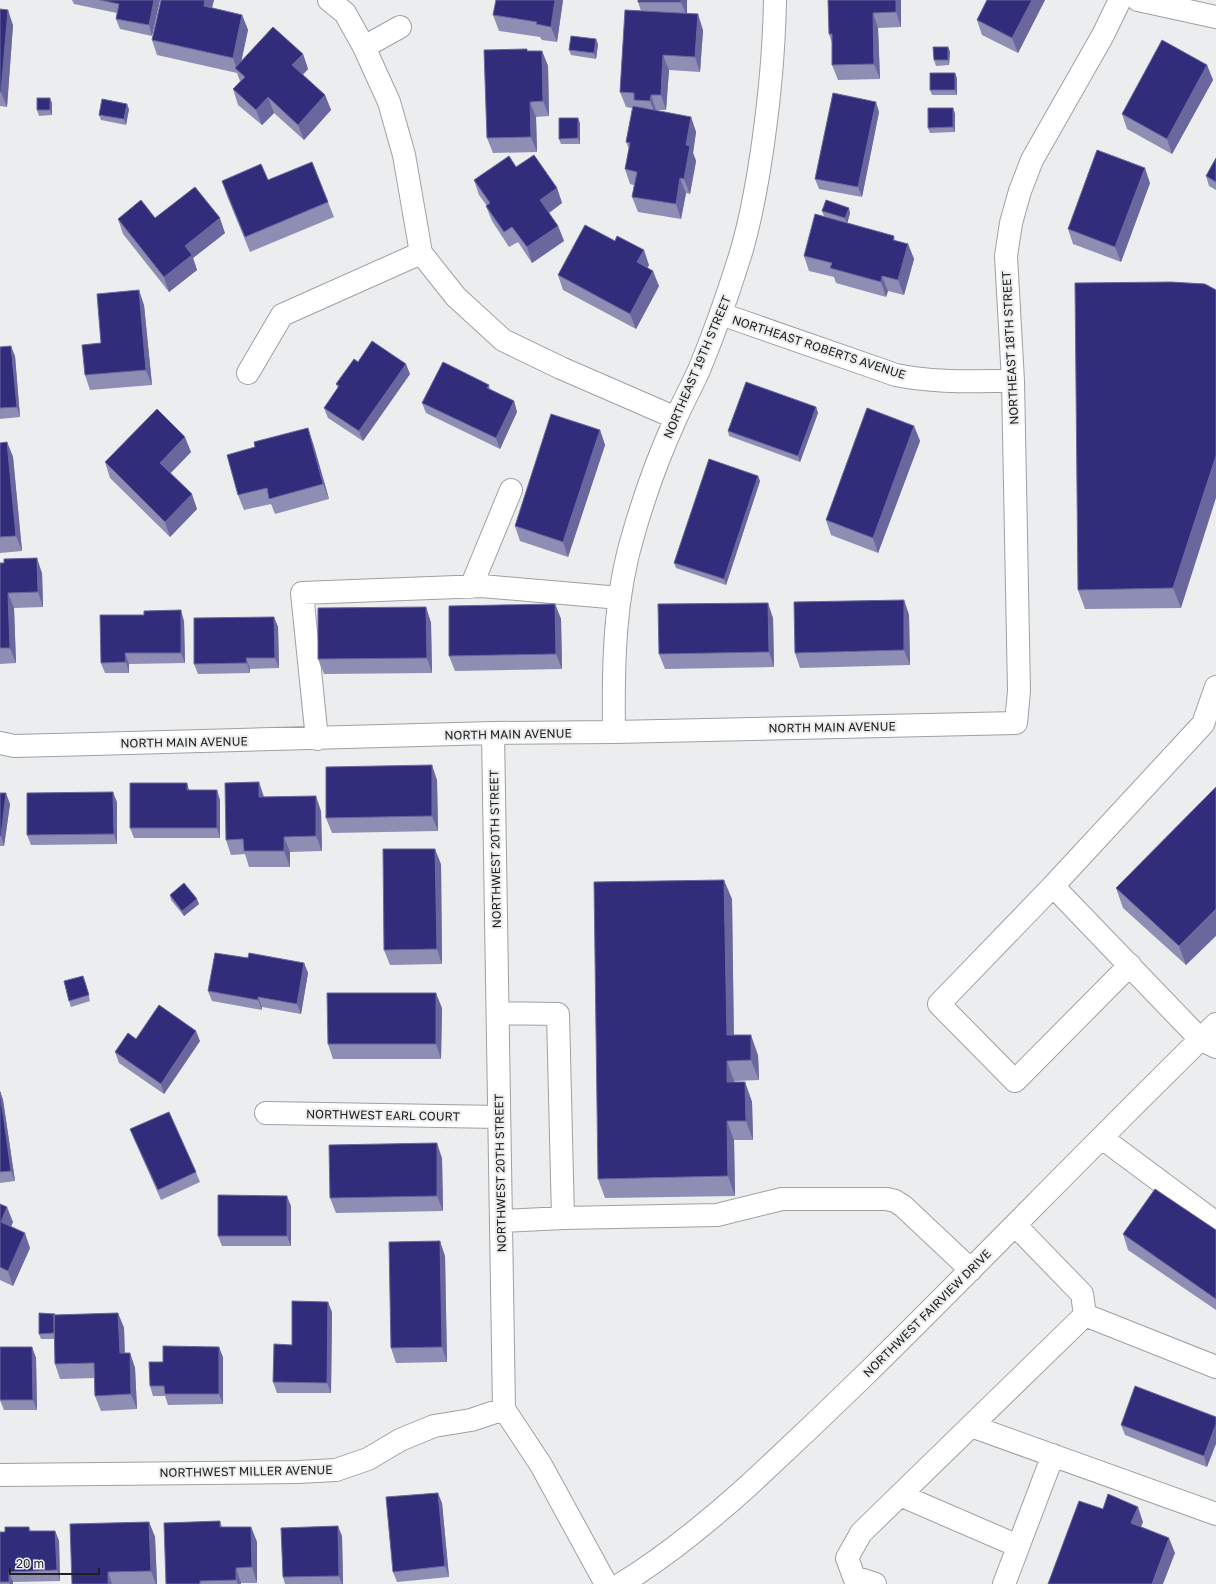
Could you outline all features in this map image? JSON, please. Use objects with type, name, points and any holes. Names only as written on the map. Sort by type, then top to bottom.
[{"type":"street","points":[[329,0],[345,14],[364,47],[388,102],[404,155],[421,253],[456,297],[503,340],[561,368],[676,418]]},
{"type":"street","name":"NORTHEAST 19TH STREET","points":[[614,732],[613,673],[616,626],[633,534],[652,476],[676,418],[698,372],[721,314],[740,257],[756,188],[770,91],[775,0]]},
{"type":"street","name":"NORTHEAST 18TH STREET","points":[[1016,723],[1019,691],[1013,381],[1006,256],[1011,224],[1020,191],[1032,160],[1103,35],[1120,0]]},
{"type":"street","points":[[1138,0],[1216,17]]},
{"type":"street","points":[[364,47],[400,28]]},
{"type":"street","points":[[248,373],[282,315],[421,253]]},
{"type":"street","name":"NORTHEAST ROBERTS AVENUE","points":[[721,314],[896,375],[919,380],[943,382],[1013,381]]},
{"type":"street","points":[[471,587],[511,490]]},
{"type":"street","points":[[317,739],[302,593],[482,586],[620,598]]},
{"type":"street","points":[[1130,966],[1015,1081],[939,1004],[1053,886],[1203,724],[1214,699]]},
{"type":"street","name":"NORTH MAIN AVENUE","points":[[0,743],[14,746],[317,739],[493,733],[614,732],[1016,723]]},
{"type":"street","name":"NORTHWEST 20TH STREET","points":[[493,733],[504,1409]]},
{"type":"street","points":[[1053,886],[1130,966],[1208,1043]]},
{"type":"street","points":[[498,1014],[558,1014],[563,1218]]},
{"type":"street","name":"NORTHWEST FAIRVIEW DRIVE","points":[[621,1584],[639,1573],[699,1528],[810,1429],[1102,1138],[1208,1043],[1216,1024]]},
{"type":"street","name":"NORTHWEST EARL COURT","points":[[266,1113],[499,1117]]},
{"type":"street","points":[[1102,1138],[1216,1223]]},
{"type":"street","points":[[501,1221],[717,1214],[782,1199],[888,1199],[896,1201],[904,1206],[970,1270]]},
{"type":"street","points":[[1015,1225],[1082,1294],[1085,1316]]},
{"type":"street","points":[[1085,1316],[1216,1367]]},
{"type":"street","points":[[875,1584],[854,1577],[847,1558],[861,1533],[1085,1316]]},
{"type":"street","points":[[504,1409],[541,1465],[606,1584]]},
{"type":"street","name":"NORTHWEST MILLER AVENUE","points":[[0,1475],[298,1472],[336,1470],[368,1459],[400,1440],[434,1426],[470,1420],[504,1409]]},
{"type":"street","points":[[971,1426],[1216,1514]]},
{"type":"street","points":[[1004,1584],[1053,1455]]},
{"type":"street","points":[[900,1495],[1018,1546]]},
{"type":"building","points":[[100,0],[154,0],[149,25],[116,19],[119,4]]},
{"type":"building","points":[[161,0],[205,0],[204,6],[242,15],[233,58],[152,40]]},
{"type":"building","points":[[496,0],[555,0],[551,27],[536,24],[537,22],[493,15]]},
{"type":"building","points":[[638,0],[681,0],[681,2],[638,2]]},
{"type":"building","points":[[828,0],[896,0],[896,12],[873,13],[874,64],[832,65],[832,34],[829,34]]},
{"type":"building","points":[[987,0],[1032,0],[1012,38],[977,20]]},
{"type":"building","points":[[0,9],[8,10],[1,92],[0,92]]},
{"type":"building","points":[[625,10],[698,14],[695,57],[663,55],[661,95],[651,95],[650,101],[634,100],[634,93],[620,92]]},
{"type":"building","points":[[273,27],[303,54],[292,65],[325,95],[298,125],[268,97],[256,110],[233,89],[245,77],[235,68]]},
{"type":"building","points":[[571,36],[596,39],[594,53],[569,50]]},
{"type":"building","points":[[1162,40],[1207,65],[1167,139],[1122,114]]},
{"type":"building","points":[[933,47],[948,47],[948,60],[934,60]]},
{"type":"building","points":[[527,49],[527,51],[542,51],[543,101],[530,102],[531,137],[487,138],[484,50]]},
{"type":"building","points":[[930,73],[955,73],[955,90],[930,90]]},
{"type":"building","points":[[833,93],[876,102],[858,187],[815,179]]},
{"type":"building","points":[[37,98],[50,98],[50,110],[37,110]]},
{"type":"building","points":[[102,99],[127,104],[124,119],[99,115]]},
{"type":"building","points":[[633,106],[691,117],[686,145],[690,146],[684,179],[680,178],[676,204],[632,197],[637,172],[625,169],[630,143],[626,142]]},
{"type":"building","points":[[928,108],[953,108],[953,127],[928,128]]},
{"type":"building","points":[[559,118],[578,118],[578,138],[559,139]]},
{"type":"building","points":[[1097,150],[1145,168],[1115,247],[1068,229]]},
{"type":"building","points":[[534,155],[557,188],[540,200],[558,226],[527,247],[512,227],[504,232],[486,206],[490,203],[474,180],[509,156],[516,167]]},
{"type":"building","points":[[1216,158],[1216,182],[1206,176]]},
{"type":"building","points":[[312,162],[328,202],[245,237],[222,181],[261,164],[268,180]]},
{"type":"building","points":[[195,187],[220,218],[185,246],[192,255],[164,277],[118,219],[141,200],[155,218]]},
{"type":"building","points":[[826,200],[849,208],[845,218],[822,211]]},
{"type":"building","points":[[815,214],[894,236],[893,240],[908,244],[898,280],[882,276],[881,282],[830,268],[832,263],[804,256]]},
{"type":"building","points":[[585,225],[615,241],[617,236],[644,250],[637,262],[653,271],[630,314],[558,275]]},
{"type":"building","points":[[1171,282],[1205,284],[1216,290],[1216,456],[1173,588],[1078,590],[1075,283]]},
{"type":"building","points":[[139,290],[146,370],[85,375],[82,345],[101,343],[97,294]]},
{"type":"building","points":[[372,341],[406,364],[359,431],[324,408],[339,386],[336,384],[354,359],[358,362]]},
{"type":"building","points":[[11,346],[17,407],[0,408],[0,347]]},
{"type":"building","points":[[443,362],[489,385],[487,388],[514,401],[496,438],[422,403]]},
{"type":"building","points":[[746,382],[816,407],[798,456],[728,431]]},
{"type":"building","points":[[867,408],[914,426],[873,538],[826,520]]},
{"type":"building","points":[[157,409],[185,437],[160,463],[192,494],[165,522],[105,462]]},
{"type":"building","points":[[551,414],[600,430],[563,542],[515,526]]},
{"type":"building","points":[[308,428],[323,484],[269,499],[267,488],[238,495],[227,455],[255,447],[254,442]]},
{"type":"building","points":[[7,442],[16,536],[0,537],[0,443]]},
{"type":"building","points":[[709,459],[758,476],[724,579],[674,563]]},
{"type":"building","points":[[37,558],[38,592],[8,593],[10,648],[0,648],[0,563],[4,563],[4,559]]},
{"type":"building","points":[[904,600],[904,650],[795,653],[794,602]]},
{"type":"building","points":[[768,603],[769,652],[659,654],[658,604]]},
{"type":"building","points":[[555,604],[556,654],[449,656],[449,606]]},
{"type":"building","points":[[426,607],[427,658],[318,659],[318,608]]},
{"type":"building","points":[[181,610],[181,653],[125,653],[126,662],[101,663],[100,615],[144,615],[144,611]]},
{"type":"building","points":[[274,617],[275,658],[246,658],[247,663],[194,664],[194,618]]},
{"type":"building","points":[[432,765],[432,816],[326,818],[326,767]]},
{"type":"building","points":[[259,782],[259,797],[316,796],[316,836],[284,837],[284,851],[244,851],[243,839],[226,840],[225,783]]},
{"type":"building","points":[[130,783],[187,783],[187,790],[217,790],[217,828],[130,828]]},
{"type":"building","points":[[1216,787],[1216,909],[1179,946],[1116,888]]},
{"type":"building","points":[[113,792],[114,834],[27,835],[27,793]]},
{"type":"building","points":[[0,793],[6,793],[1,836],[0,836]]},
{"type":"building","points":[[383,849],[435,849],[437,949],[384,950]]},
{"type":"building","points":[[724,880],[727,1035],[751,1035],[751,1060],[727,1061],[727,1082],[745,1082],[746,1121],[727,1121],[728,1176],[598,1179],[594,882]]},
{"type":"building","points":[[184,883],[197,899],[182,911],[170,895]]},
{"type":"building","points":[[215,953],[248,958],[249,953],[304,963],[297,1004],[258,997],[258,1000],[208,991]]},
{"type":"building","points":[[83,976],[89,995],[69,1001],[64,981]]},
{"type":"building","points":[[327,993],[436,993],[436,1044],[328,1044]]},
{"type":"building","points":[[159,1005],[196,1031],[161,1084],[115,1052],[128,1033],[136,1039]]},
{"type":"building","points":[[0,1092],[11,1171],[0,1172]]},
{"type":"building","points":[[169,1112],[196,1172],[158,1190],[130,1129]]},
{"type":"building","points":[[437,1143],[437,1196],[330,1198],[329,1145]]},
{"type":"building","points":[[1155,1189],[1216,1230],[1216,1299],[1123,1234]]},
{"type":"building","points":[[218,1195],[287,1196],[287,1236],[218,1236]]},
{"type":"building","points":[[0,1204],[7,1207],[1,1222],[25,1233],[8,1271],[0,1267]]},
{"type":"building","points":[[440,1241],[442,1347],[391,1348],[389,1242]]},
{"type":"building","points":[[292,1301],[328,1302],[327,1383],[273,1382],[274,1344],[292,1345]]},
{"type":"building","points":[[39,1313],[55,1314],[54,1333],[39,1334]]},
{"type":"building","points":[[118,1313],[120,1353],[130,1353],[131,1394],[95,1396],[94,1363],[55,1364],[54,1315]]},
{"type":"building","points":[[163,1346],[219,1347],[219,1394],[165,1394],[164,1386],[150,1386],[149,1362],[163,1362]]},
{"type":"building","points":[[0,1347],[32,1347],[33,1400],[0,1400]]},
{"type":"building","points":[[1135,1386],[1216,1417],[1216,1424],[1204,1456],[1121,1425]]},
{"type":"building","points":[[438,1493],[445,1566],[393,1572],[386,1497]]},
{"type":"building","points":[[1108,1494],[1138,1507],[1131,1523],[1169,1538],[1152,1584],[1048,1584],[1079,1501],[1103,1509]]},
{"type":"building","points":[[220,1521],[220,1527],[251,1527],[252,1567],[236,1568],[236,1580],[200,1581],[200,1584],[166,1584],[164,1523]]},
{"type":"building","points":[[149,1522],[151,1571],[108,1572],[108,1584],[72,1584],[70,1524]]},
{"type":"building","points":[[338,1526],[339,1576],[283,1577],[281,1528]]},
{"type":"building","points":[[5,1527],[29,1527],[29,1531],[55,1531],[57,1570],[9,1572],[9,1582],[0,1582],[0,1532],[5,1532]]}]
